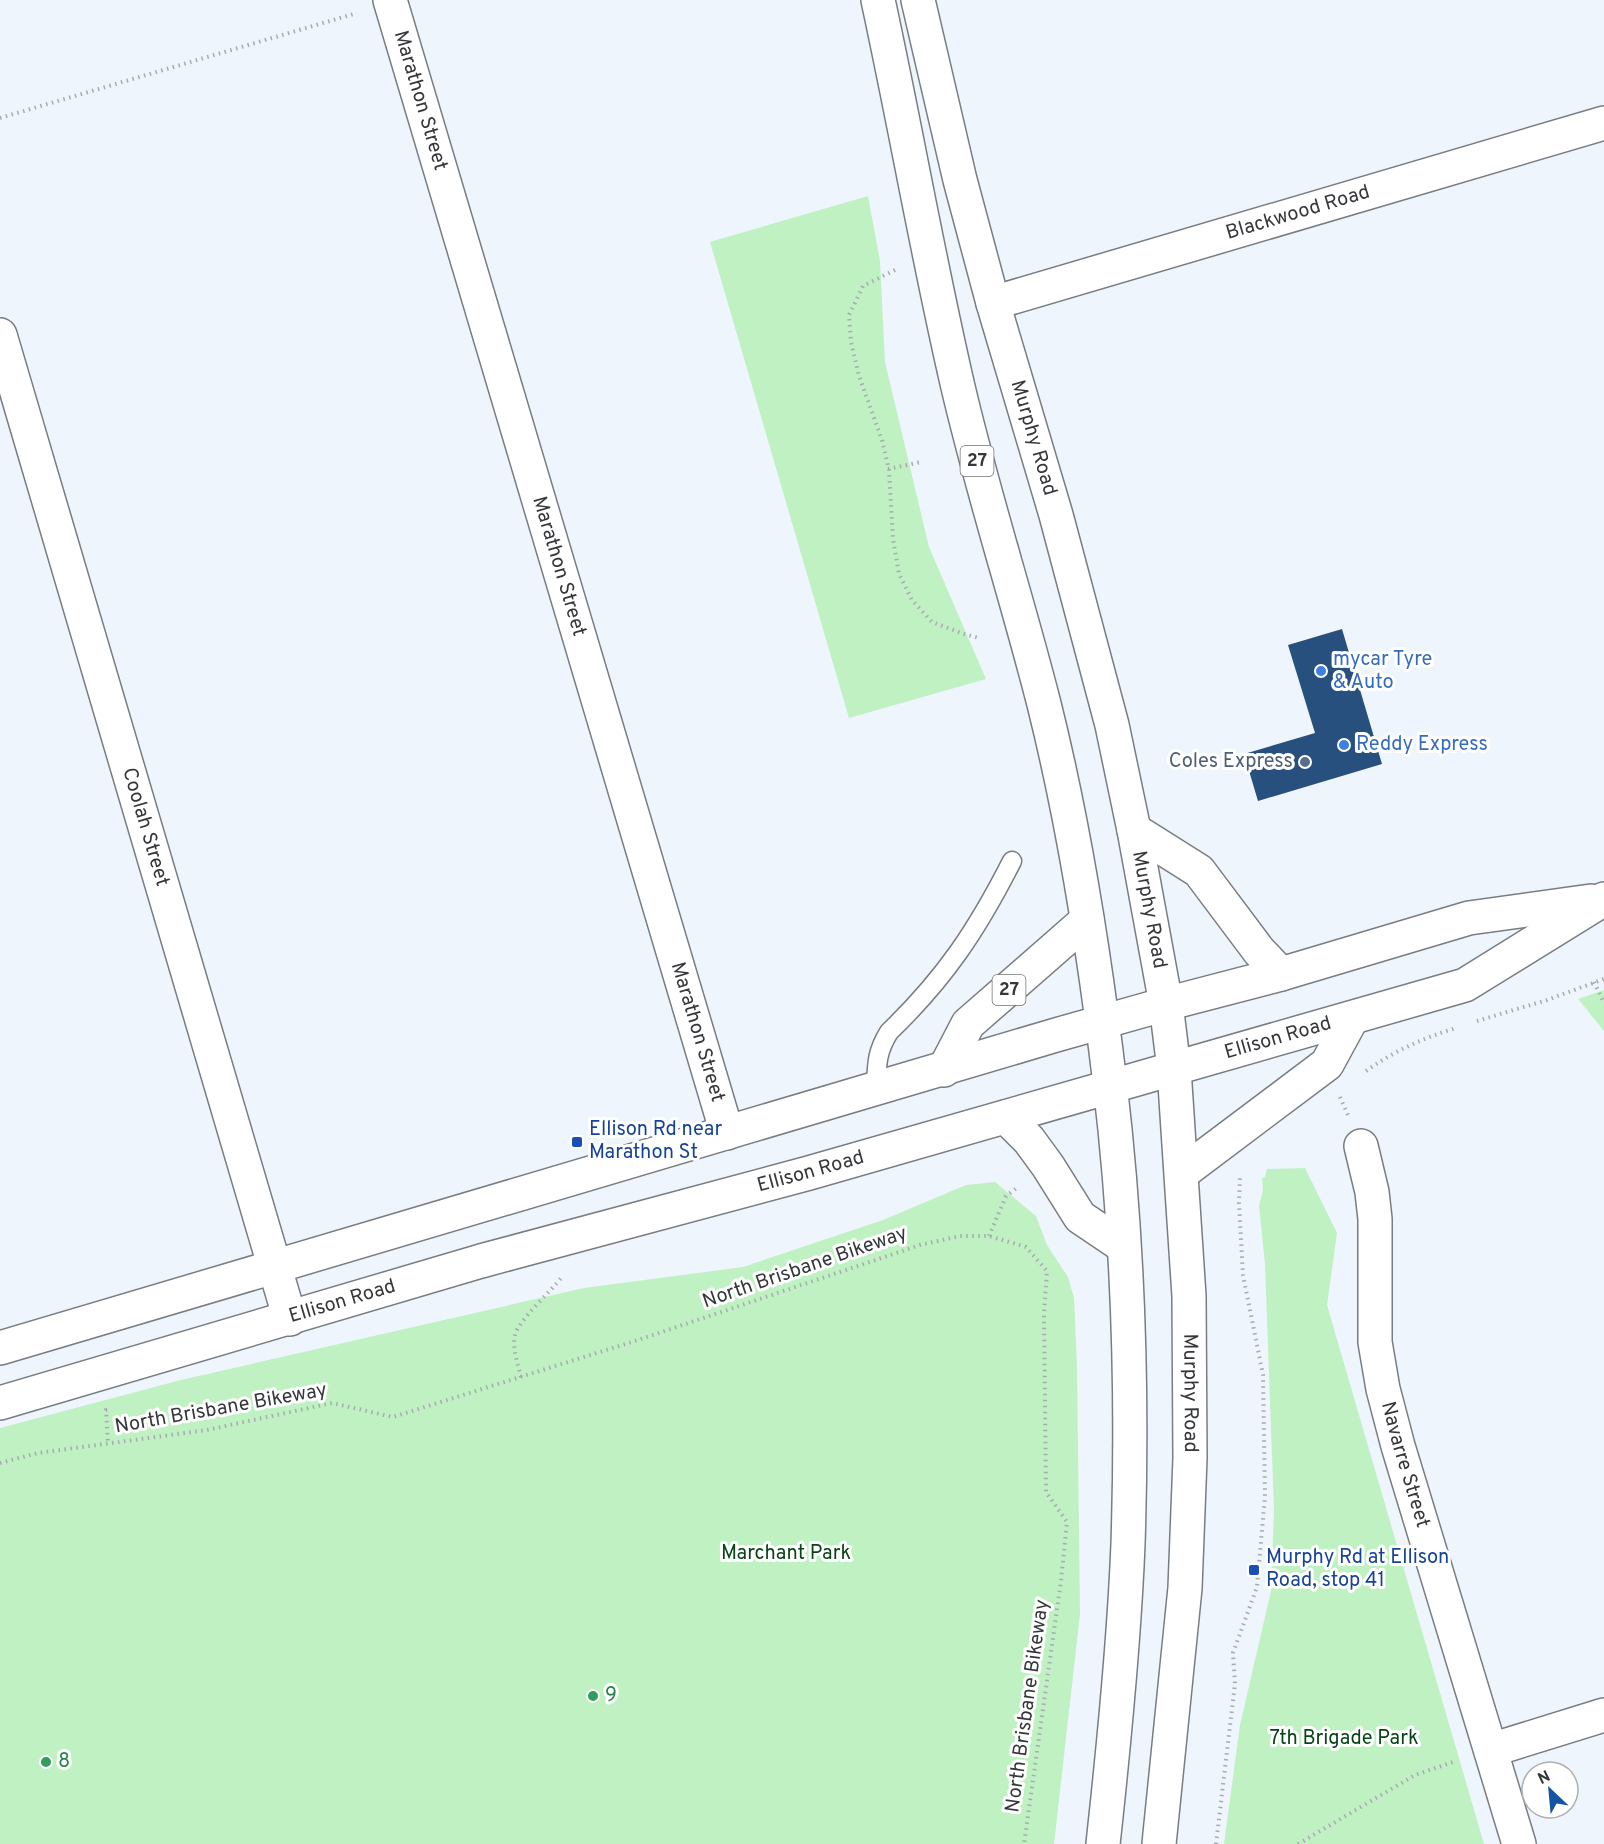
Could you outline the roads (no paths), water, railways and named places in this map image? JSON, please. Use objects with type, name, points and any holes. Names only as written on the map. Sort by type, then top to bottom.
[{"type":"main road","name":"27","points":[[878,0],[958,390],[1007,576],[1044,704],[1063,788],[1087,920],[1110,1086]]},
{"type":"main road","name":"Murphy Road","points":[[918,0],[960,180],[993,303],[1086,623],[1112,725],[1166,1004],[1174,1069],[1189,1296],[1190,1458],[1185,1588],[1159,1844]]},
{"type":"main road","name":"Marathon Street","points":[[391,1],[727,1133]]},
{"type":"main road","name":"Blackwood Road","points":[[993,303],[1604,123]]},
{"type":"main road","name":"Coolah Street","points":[[0,335],[290,1318]]},
{"type":"main road","points":[[1134,830],[1199,871],[1259,951],[1281,974]]},
{"type":"main road","name":"Ellison Road","points":[[0,1348],[1166,1004],[1281,974],[1469,918],[1604,899]]},
{"type":"main road","name":"Ellison Road","points":[[0,1403],[481,1261],[798,1176],[1465,985],[1604,899]]},
{"type":"main road","name":"27","points":[[944,1070],[968,1024],[1087,920]]},
{"type":"main road","points":[[1182,1173],[1327,1064],[1352,1018]]},
{"type":"main road","points":[[1103,1844],[1118,1707],[1128,1542],[1128,1344],[1117,1155],[1110,1086]]},
{"type":"main road","points":[[1006,1117],[1029,1140],[1080,1217],[1123,1246]]},
{"type":"main road","name":"Navarre Street","points":[[1361,1146],[1375,1220],[1375,1342],[1383,1389],[1398,1446],[1519,1844]]},
{"type":"main road","points":[[1491,1750],[1604,1715]]},
{"type":"lane","points":[[876,1089],[877,1058],[883,1042],[889,1032],[943,975],[967,943],[1012,861]]},
{"type":"place","name":"mycar Tyre & Auto","points":[[1321,671]]},
{"type":"place","name":"Reddy Express","points":[[1344,745]]},
{"type":"place","name":"Coles Express","points":[[1305,762]]},
{"type":"place","name":"Ellison Rd near Marathon St","points":[[577,1142]]},
{"type":"place","name":"Murphy Rd at Ellison Road, stop 41","points":[[1254,1570]]},
{"type":"place","name":"9","points":[[593,1696]]},
{"type":"place","name":"8","points":[[46,1762]]},
{"type":"park label","name":"Marchant Park","points":[[786,1554]]},
{"type":"park label","name":"7th Brigade Park","points":[[1344,1739]]}]
